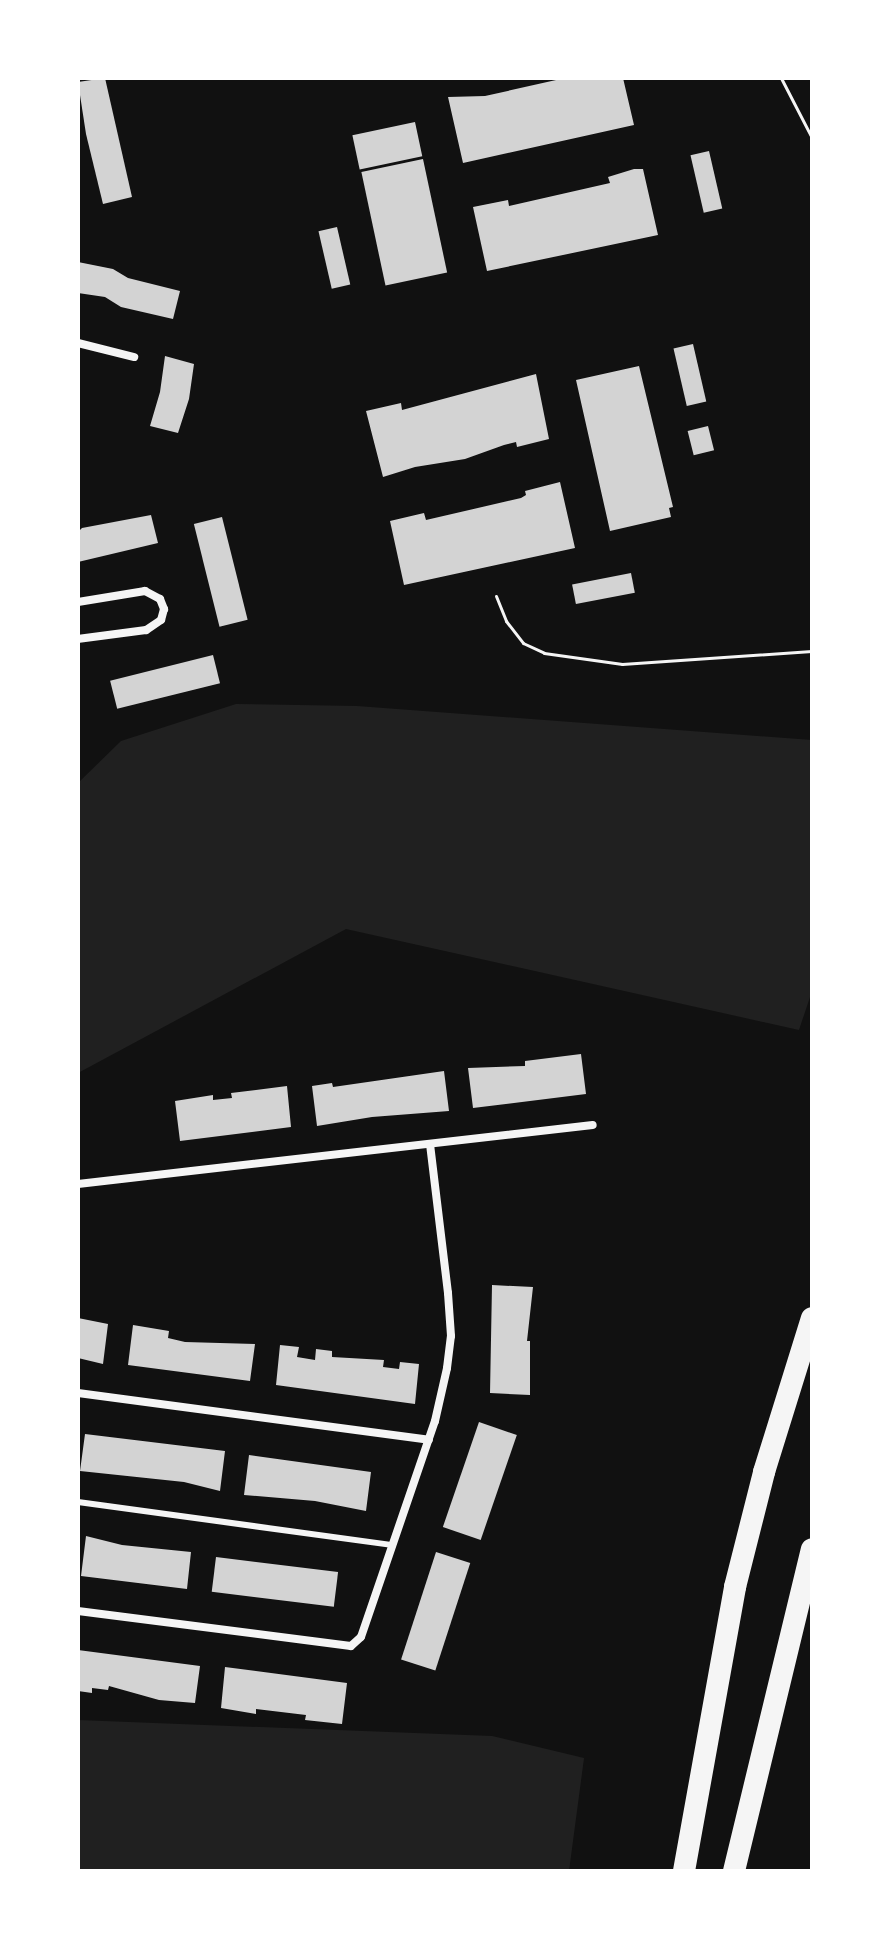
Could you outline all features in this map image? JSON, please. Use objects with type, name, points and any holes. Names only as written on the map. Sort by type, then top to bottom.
[{"type":"highway","points":[[684,1871],[735,1587],[764,1472],[812,1318]]},
{"type":"highway","points":[[734,1871],[812,1549]]},
{"type":"street","points":[[78,343],[134,357]]},
{"type":"street","points":[[78,602],[145,591],[160,599],[164,609],[161,620],[146,630],[78,639]]},
{"type":"street","points":[[78,1184],[593,1125]]},
{"type":"street","points":[[78,1611],[351,1646],[361,1637],[443,1397],[451,1336],[430,1144]]},
{"type":"street","points":[[78,1393],[429,1440]]},
{"type":"lane","points":[[78,1502],[391,1545]]},
{"type":"path","points":[[781,78],[812,138]]},
{"type":"path","points":[[496,596],[506,621],[523,643],[559,656],[622,664],[812,651]]},
{"type":"shaded area","points":[[236,704],[357,706],[812,740],[812,991],[799,1030],[346,929],[78,1073],[78,783],[121,741]]},
{"type":"shaded area","points":[[78,1720],[492,1736],[584,1758],[569,1871],[78,1871]]},
{"type":"building","points":[[105,78],[132,197],[103,204],[86,134],[78,82]]},
{"type":"building","points":[[565,78],[623,78],[634,125],[463,163],[448,97],[485,96]]},
{"type":"building","points":[[415,122],[422,156],[360,170],[352,135]]},
{"type":"building","points":[[709,151],[722,208],[704,213],[690,155]]},
{"type":"building","points":[[423,159],[447,272],[385,286],[361,172]]},
{"type":"building","points":[[643,169],[658,235],[487,271],[473,207],[508,200],[509,206],[610,183],[608,177]]},
{"type":"building","points":[[337,227],[350,284],[332,289],[318,231]]},
{"type":"building","points":[[78,262],[113,269],[128,278],[180,291],[173,319],[121,307],[105,297],[78,293]]},
{"type":"building","points":[[693,344],[706,401],[687,406],[674,348]]},
{"type":"building","points":[[165,356],[194,364],[189,399],[178,433],[150,426],[160,392]]},
{"type":"building","points":[[639,366],[673,507],[669,508],[671,517],[610,531],[576,380]]},
{"type":"building","points":[[536,374],[549,439],[517,447],[516,442],[465,459],[415,467],[383,477],[366,411],[401,403],[402,410]]},
{"type":"building","points":[[708,426],[714,450],[694,455],[688,431]]},
{"type":"building","points":[[560,482],[575,548],[404,585],[390,521],[424,513],[426,520],[521,498],[526,495],[525,491]]},
{"type":"building","points":[[151,515],[158,543],[78,562],[78,532],[82,528]]},
{"type":"building","points":[[222,517],[248,620],[220,627],[194,524]]},
{"type":"building","points":[[631,573],[635,593],[576,604],[572,584]]},
{"type":"building","points":[[213,655],[220,683],[117,709],[110,681]]},
{"type":"building","points":[[581,1054],[586,1094],[473,1108],[468,1068],[525,1066],[525,1061]]},
{"type":"building","points":[[444,1071],[449,1111],[372,1117],[317,1126],[312,1086],[332,1083],[333,1087]]},
{"type":"building","points":[[287,1086],[291,1127],[180,1141],[175,1101],[213,1095],[213,1100],[232,1098],[231,1093]]},
{"type":"building","points":[[492,1285],[533,1287],[527,1341],[530,1341],[530,1395],[490,1393]]},
{"type":"building","points":[[78,1318],[108,1324],[103,1364],[78,1358]]},
{"type":"building","points":[[133,1325],[169,1331],[168,1338],[185,1342],[255,1344],[250,1381],[128,1365]]},
{"type":"building","points":[[280,1345],[299,1347],[297,1357],[315,1360],[316,1349],[332,1351],[332,1357],[384,1360],[383,1367],[399,1369],[400,1362],[419,1364],[415,1404],[276,1385]]},
{"type":"building","points":[[479,1422],[517,1435],[481,1540],[443,1527]]},
{"type":"building","points":[[85,1434],[225,1451],[220,1491],[184,1482],[80,1471]]},
{"type":"building","points":[[249,1455],[371,1472],[366,1511],[315,1501],[244,1495]]},
{"type":"building","points":[[86,1536],[122,1545],[191,1552],[187,1589],[81,1576]]},
{"type":"building","points":[[436,1552],[470,1563],[435,1671],[401,1659]]},
{"type":"building","points":[[216,1557],[338,1572],[334,1607],[212,1592]]},
{"type":"building","points":[[78,1650],[200,1666],[195,1703],[159,1700],[109,1686],[108,1690],[92,1688],[92,1693],[78,1691]]},
{"type":"building","points":[[225,1667],[347,1683],[342,1724],[305,1720],[306,1715],[256,1709],[256,1714],[221,1708]]}]
